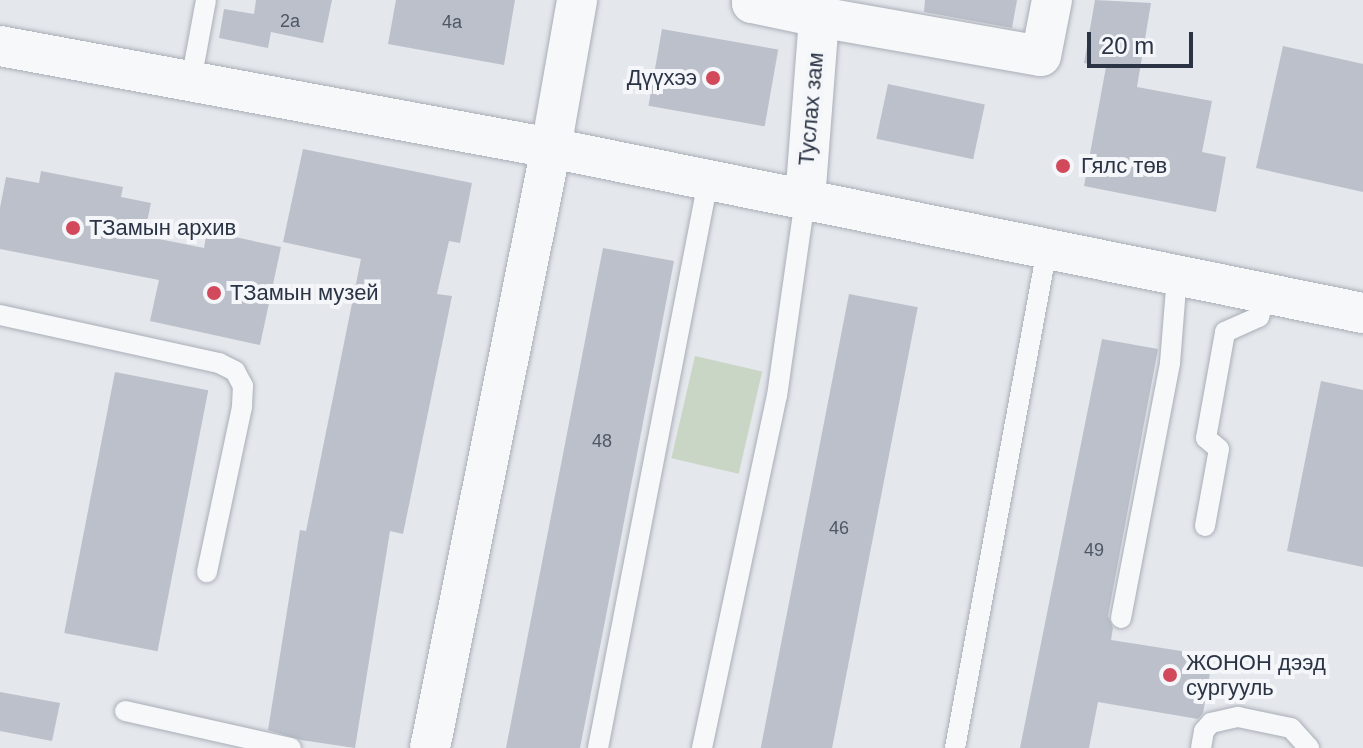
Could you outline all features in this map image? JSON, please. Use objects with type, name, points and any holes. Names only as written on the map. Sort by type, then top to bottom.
[{"type":"street","points":[[430,748],[551,148],[577,0]]},
{"type":"street","points":[[752,0],[752,3],[819,17],[919,17],[1041,56],[1052,0]]},
{"type":"street","name":"Туслах зам","points":[[805,200],[819,17]]},
{"type":"street","points":[[0,46],[551,148],[1363,313]]},
{"type":"lane","points":[[191,81],[206,0]]},
{"type":"lane","points":[[598,748],[708,181]]},
{"type":"lane","points":[[702,748],[777,396],[805,200]]},
{"type":"lane","points":[[955,748],[1047,249]]},
{"type":"lane","points":[[1121,618],[1170,363],[1177,276]]},
{"type":"lane","points":[[1205,526],[1219,449],[1206,438],[1225,332],[1259,317],[1265,293]]},
{"type":"lane","points":[[0,315],[219,363],[235,371],[243,386],[242,407],[207,572]]},
{"type":"lane","points":[[125,711],[291,748]]},
{"type":"lane","points":[[1201,748],[1204,731],[1211,723],[1238,717],[1291,728],[1309,748]]},
{"type":"green space","points":[[695,356],[762,372],[739,474],[671,458]]},
{"type":"building","points":[[256,0],[332,0],[323,43],[271,32],[268,48],[219,38],[224,9],[254,14]]},
{"type":"building","points":[[396,0],[515,0],[504,65],[388,44]]},
{"type":"building","points":[[925,0],[1017,0],[1012,28],[924,12]]},
{"type":"building","points":[[1095,0],[1151,3],[1137,87],[1212,101],[1202,152],[1226,157],[1216,212],[1084,186],[1106,67],[1084,63]]},
{"type":"building","name":"Дүүхээ","points":[[662,29],[778,49],[765,126],[648,106]]},
{"type":"building","points":[[1283,46],[1363,64],[1363,192],[1256,168]]},
{"type":"building","points":[[888,84],[985,105],[973,159],[876,139]]},
{"type":"building","points":[[303,149],[472,183],[460,243],[449,241],[437,294],[452,296],[403,534],[390,531],[355,748],[301,740],[268,730],[300,530],[306,531],[361,259],[283,242]]},
{"type":"building","points":[[41,171],[123,187],[121,197],[151,203],[144,236],[204,248],[207,231],[281,247],[260,345],[150,321],[159,280],[0,249],[0,208],[6,177],[39,183]]},
{"type":"building","points":[[603,248],[674,261],[605,621],[580,748],[506,748]]},
{"type":"building","points":[[849,294],[918,307],[832,748],[761,748]]},
{"type":"building","points":[[1102,339],[1158,349],[1108,616],[1113,628],[1111,640],[1213,656],[1203,713],[1198,719],[1098,702],[1089,748],[1020,748]]},
{"type":"building","points":[[115,372],[208,390],[157,651],[64,633]]},
{"type":"building","points":[[1321,381],[1363,390],[1363,567],[1287,551]]},
{"type":"building","points":[[0,692],[60,703],[52,741],[0,731]]},
{"type":"place","name":"Дүүхээ","points":[[713,78]]},
{"type":"place","name":"Гялс төв","points":[[1063,166]]},
{"type":"place","name":"ТЗамын архив","points":[[73,228]]},
{"type":"place","name":"ТЗамын музей","points":[[214,293]]},
{"type":"place","name":"ЖОНОН дээд сургууль","points":[[1170,675]]}]
